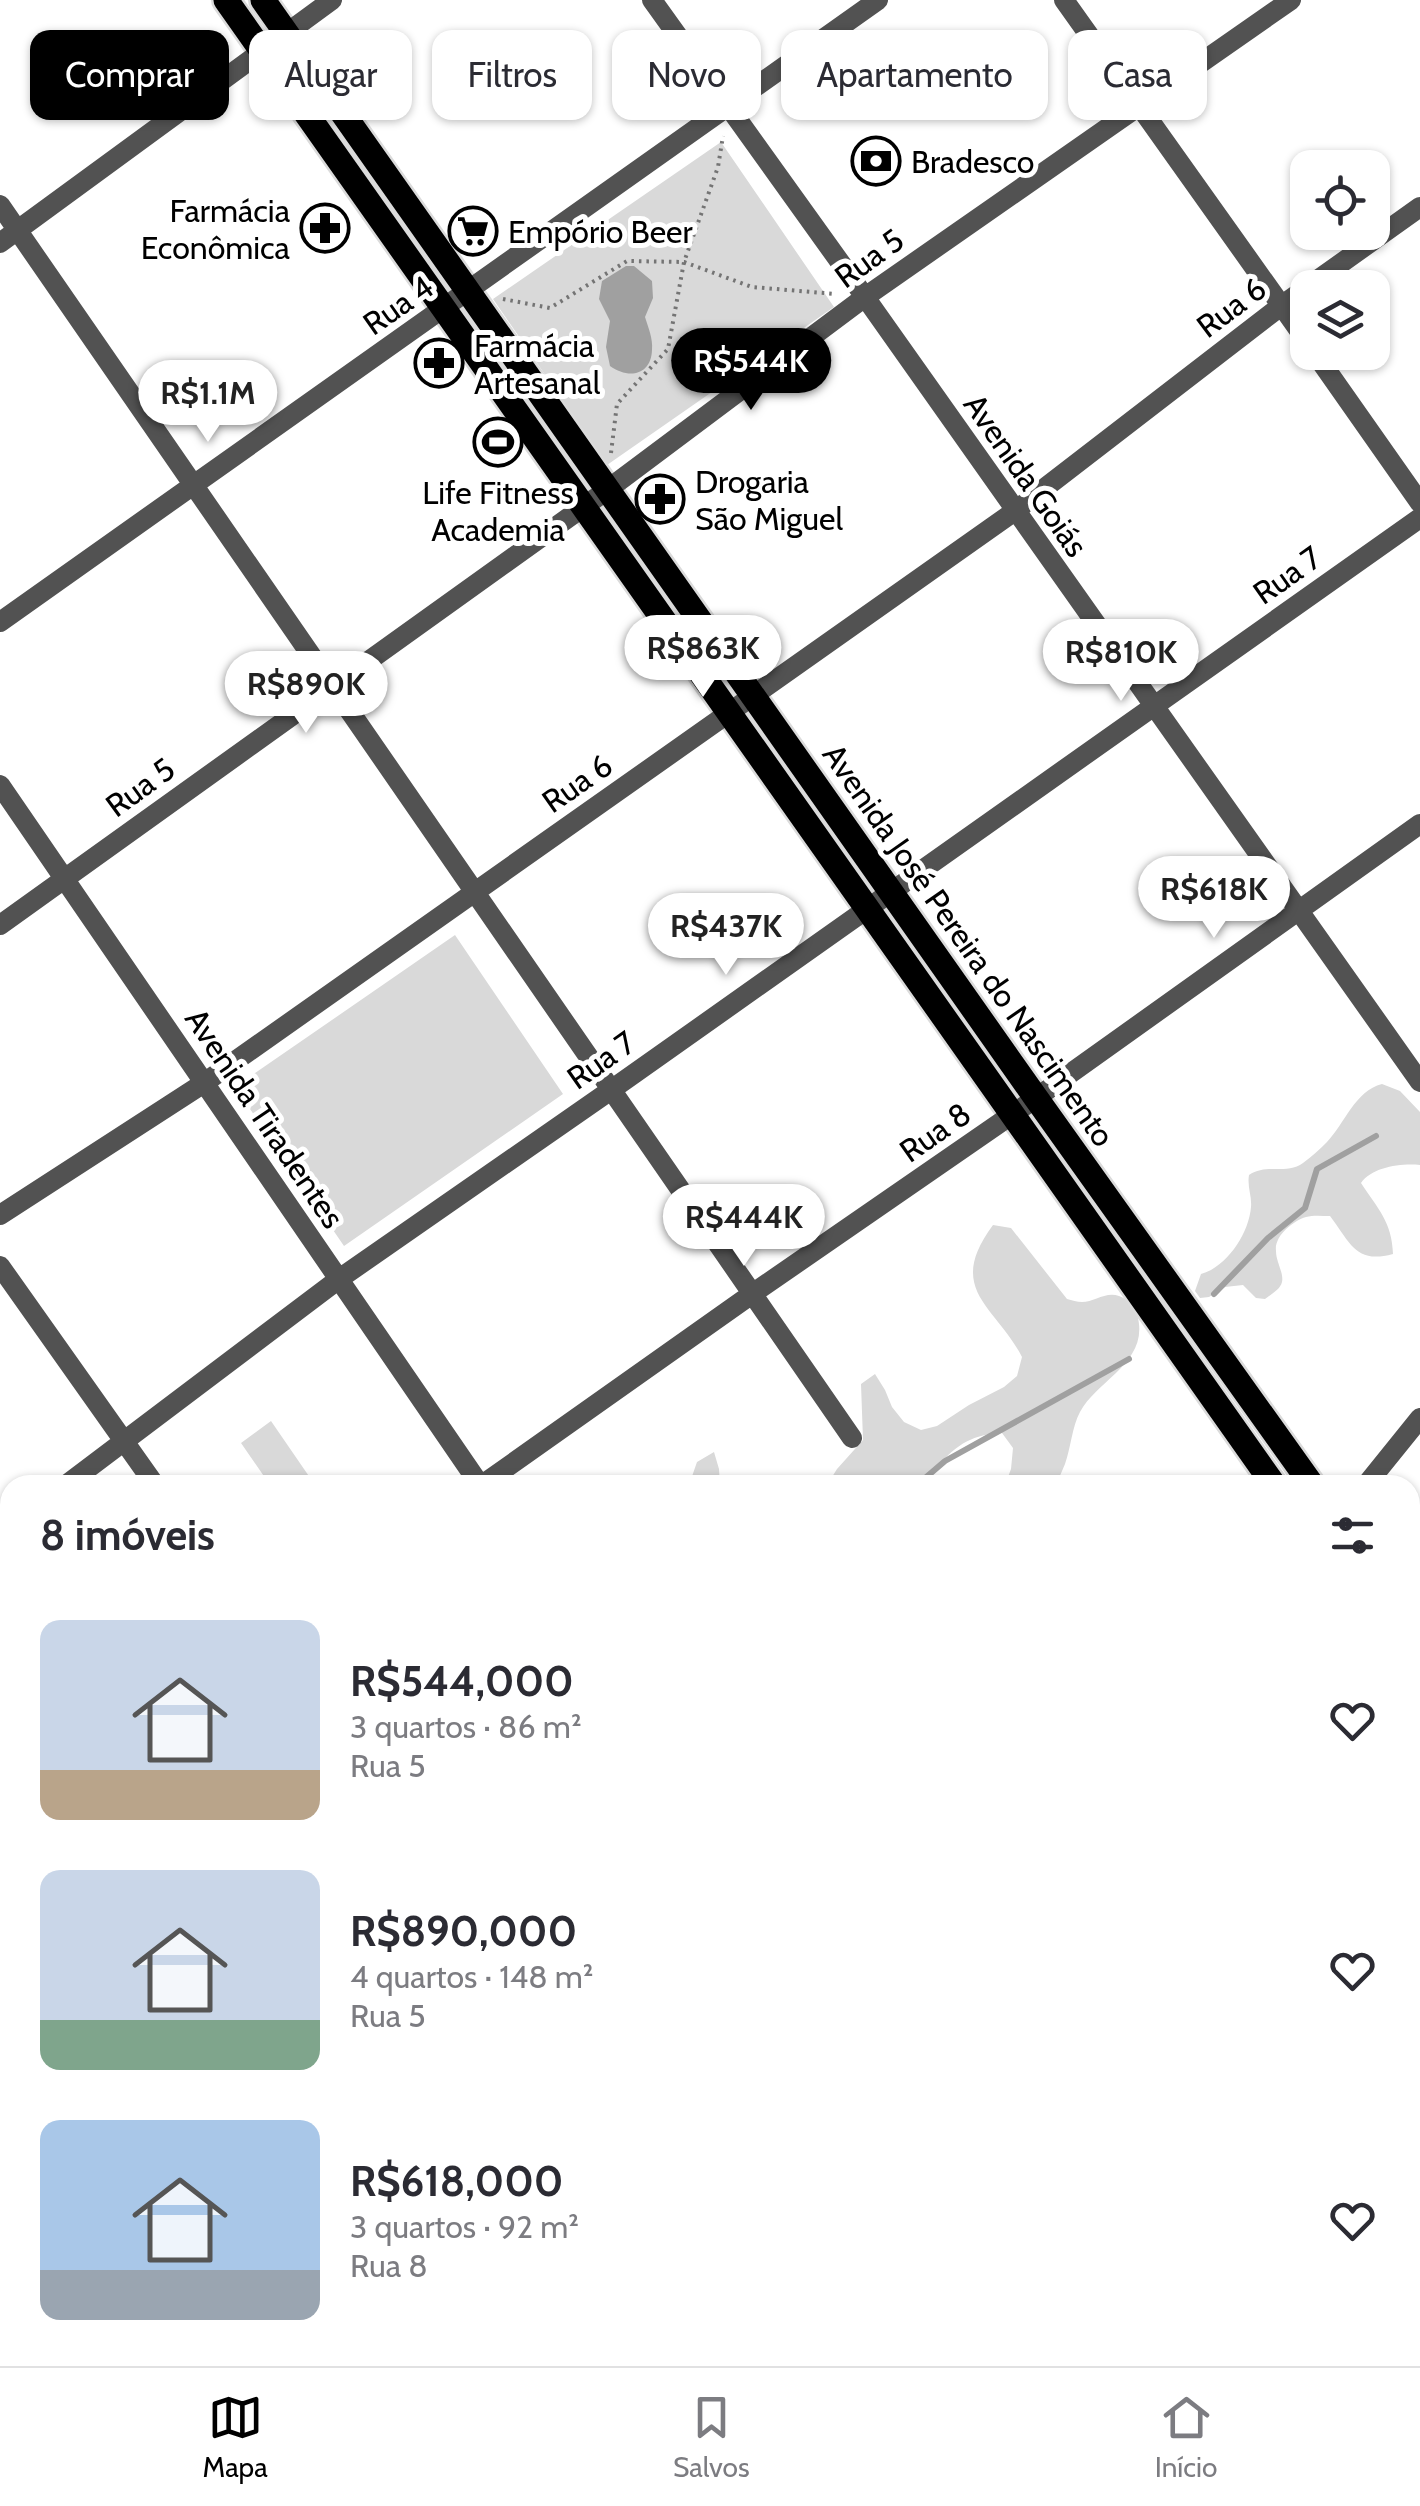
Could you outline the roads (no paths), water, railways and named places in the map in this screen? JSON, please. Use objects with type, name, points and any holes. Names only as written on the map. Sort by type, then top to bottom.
[{"type":"main road","name":"Avenida José Pereira do Nascimento","points":[[226,0],[249,33]]},
{"type":"main road","name":"Avenida José Pereira do Nascimento","points":[[263,0],[284,30]]},
{"type":"main road","name":"Avenida José Pereira do Nascimento","points":[[310,120],[1267,1475]]},
{"type":"main road","name":"Avenida José Pereira do Nascimento","points":[[347,120],[1305,1475]]},
{"type":"main road","points":[[1173,1341],[1196,1322]]},
{"type":"street","points":[[290,30],[332,0]]},
{"type":"street","name":"Avenida Goiás","points":[[652,0],[673,30]]},
{"type":"street","name":"Rua 4","points":[[761,83],[878,0]]},
{"type":"street","points":[[1064,0],[1085,30]]},
{"type":"street","name":"Rua 5","points":[[1207,58],[1291,0]]},
{"type":"street","points":[[9,237],[249,59]]},
{"type":"street","name":"Rua 4","points":[[0,622],[710,120]]},
{"type":"street","name":"Avenida Goiás","points":[[737,120],[1420,1082]]},
{"type":"street","name":"Rua 5","points":[[0,925],[584,507],[865,297],[1118,120]]},
{"type":"street","points":[[1148,120],[1290,318]]},
{"type":"street","points":[[0,205],[9,237],[194,486],[852,1438]]},
{"type":"street","name":"Rua 6","points":[[0,1215],[204,1083],[1015,511],[1281,306],[1420,206]]},
{"type":"street","points":[[1327,370],[1420,503]]},
{"type":"street","name":"Rua 7","points":[[80,1475],[339,1280],[1420,518]]},
{"type":"street","name":"Avenida Tiradentes","points":[[0,785],[474,1475]]},
{"type":"street","name":"Rua 8","points":[[495,1475],[1013,1115],[1420,824]]},
{"type":"street","points":[[0,1266],[148,1475]]},
{"type":"street","points":[[1374,1475],[1420,1418]]},
{"type":"waterway","points":[[1214,1294],[1268,1238],[1305,1208],[1317,1169],[1376,1136]]},
{"type":"waterway","points":[[929,1475],[945,1461],[1129,1359]]},
{"type":"place","name":"Bradesco","points":[[876,161]]},
{"type":"place","name":"Farmácia Econômica","points":[[325,228]]},
{"type":"place","name":"Empório Beer","points":[[473,231]]},
{"type":"place","name":"Farmácia Artesanal","points":[[439,363]]},
{"type":"place","name":"Life Fitness Academia","points":[[498,442]]},
{"type":"place","name":"Drogaria São Miguel","points":[[660,499]]}]
